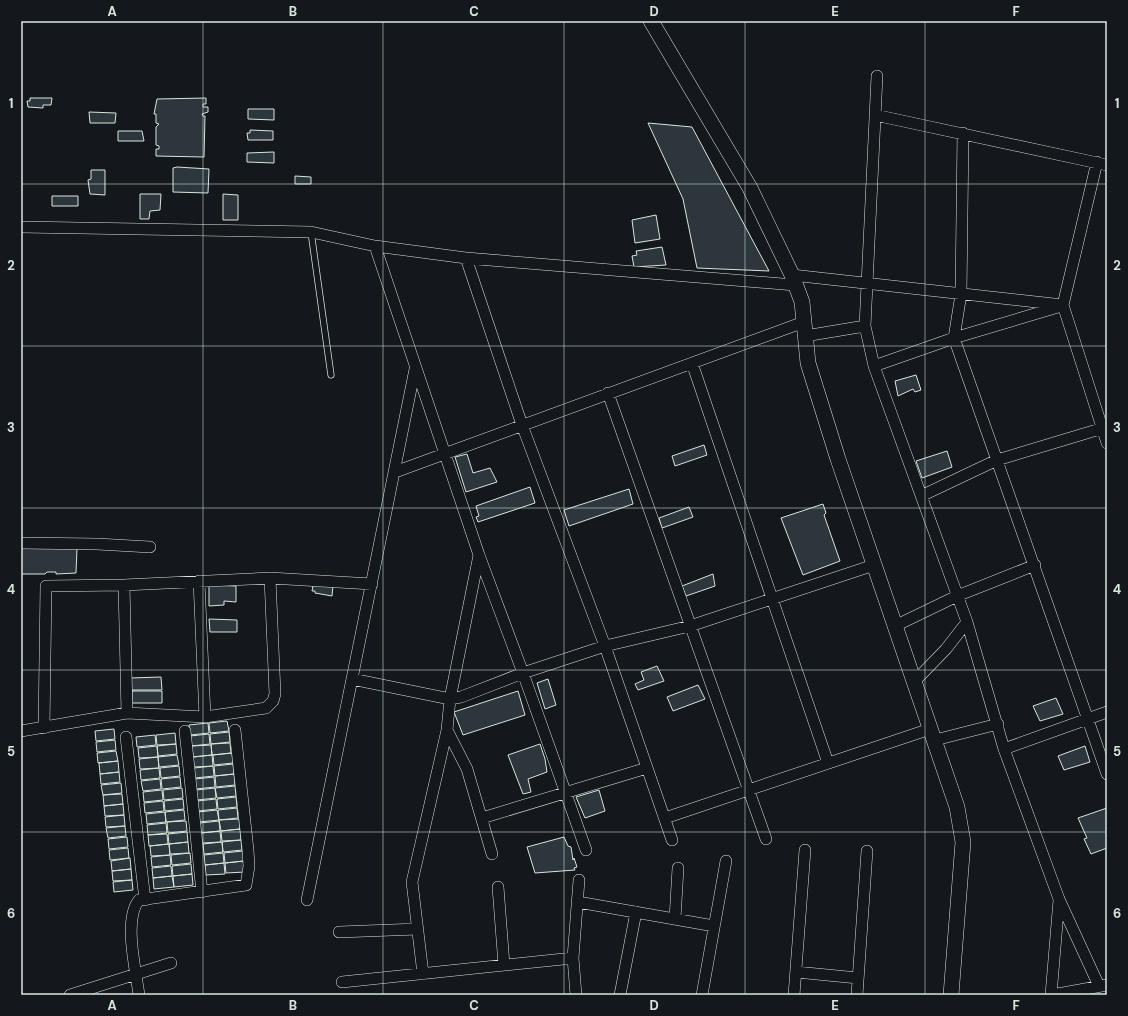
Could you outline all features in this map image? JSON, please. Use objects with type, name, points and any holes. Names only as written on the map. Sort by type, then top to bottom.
[{"type":"street","points":[[651,21],[750,188],[794,280],[802,302],[808,363],[874,565],[957,807],[963,842],[951,995]]},
{"type":"street","points":[[877,76],[865,326],[874,366],[967,622],[998,724],[1004,749],[1059,899],[1103,985],[1051,995],[1059,899]]},
{"type":"street","points":[[875,115],[1102,164],[1063,305],[1104,426],[1107,443]]},
{"type":"street","points":[[963,133],[961,294],[954,338],[1035,565],[1107,774]]},
{"type":"street","points":[[21,227],[311,232],[375,246],[466,258],[794,280],[867,283],[1063,305]]},
{"type":"street","points":[[375,246],[479,555],[524,673],[564,792],[586,850]]},
{"type":"street","points":[[466,258],[522,425],[605,646],[672,840]]},
{"type":"street","points":[[874,366],[954,338],[1063,305]]},
{"type":"street","points":[[395,472],[692,363],[804,329],[865,326]]},
{"type":"street","points":[[692,363],[828,763]]},
{"type":"street","points":[[307,900],[416,368]]},
{"type":"street","points":[[608,394],[766,840]]},
{"type":"street","points":[[921,496],[997,460],[1100,429],[1104,426]]},
{"type":"street","points":[[21,543],[97,544],[150,548]]},
{"type":"street","points":[[423,974],[412,882],[447,730],[450,699],[479,555]]},
{"type":"street","points":[[352,679],[450,699],[461,697],[524,673],[605,646],[690,626],[874,565]]},
{"type":"street","points":[[895,626],[957,596],[1035,565]]},
{"type":"street","points":[[44,728],[46,586],[124,585],[270,578],[372,584]]},
{"type":"street","points":[[21,731],[127,713],[205,717],[266,708],[273,701],[275,694],[270,578]]},
{"type":"street","points":[[199,581],[205,717]]},
{"type":"street","points":[[124,585],[127,713]]},
{"type":"street","points":[[914,682],[941,655],[967,622]]},
{"type":"street","points":[[1004,749],[1107,712]]},
{"type":"street","points":[[665,818],[828,763],[932,735],[998,724]]},
{"type":"street","points":[[139,995],[131,920],[134,907],[139,900],[246,886],[249,866],[248,850],[235,730]]},
{"type":"street","points":[[447,730],[467,769],[492,854]]},
{"type":"street","points":[[185,731],[202,892]]},
{"type":"street","points":[[126,737],[145,900]]},
{"type":"street","points":[[482,818],[647,768]]},
{"type":"street","points":[[794,995],[805,850]]},
{"type":"street","points":[[857,995],[867,852]]},
{"type":"street","points":[[702,995],[726,861]]},
{"type":"street","points":[[675,919],[678,868]]},
{"type":"street","points":[[576,995],[573,958],[580,880]]},
{"type":"street","points":[[498,887],[504,965]]},
{"type":"street","points":[[578,902],[714,926]]},
{"type":"street","points":[[620,995],[636,912]]},
{"type":"street","points":[[339,932],[418,929]]},
{"type":"street","points":[[342,982],[573,958]]},
{"type":"street","points":[[70,995],[171,963]]},
{"type":"street","points":[[796,972],[858,978]]},
{"type":"lane","points":[[311,232],[332,375]]},
{"type":"building","points":[[30,98],[52,98],[51,105],[43,105],[43,108],[28,107],[27,101],[30,101]]},
{"type":"building","points":[[206,98],[206,104],[203,104],[203,107],[208,107],[208,112],[202,114],[205,116],[204,157],[156,156],[156,149],[159,149],[159,146],[156,145],[156,127],[159,124],[156,123],[156,114],[154,114],[157,99]]},
{"type":"building","points":[[248,109],[274,109],[274,120],[248,119]]},
{"type":"building","points":[[89,112],[116,113],[115,123],[90,123]]},
{"type":"building","points":[[648,123],[692,127],[769,271],[697,268],[683,199]]},
{"type":"building","points":[[250,130],[273,131],[273,140],[248,140],[247,133],[250,133]]},
{"type":"building","points":[[118,131],[142,131],[144,141],[118,141]]},
{"type":"building","points":[[274,152],[274,163],[247,162],[247,153]]},
{"type":"building","points":[[173,168],[209,169],[208,193],[173,192]]},
{"type":"building","points":[[91,170],[105,170],[105,195],[90,194],[88,180],[91,179]]},
{"type":"building","points":[[295,176],[311,177],[311,184],[295,184]]},
{"type":"building","points":[[140,194],[161,194],[160,210],[150,211],[149,219],[140,219]]},
{"type":"building","points":[[223,194],[238,195],[238,220],[223,220]]},
{"type":"building","points":[[52,196],[78,196],[78,206],[52,206]]},
{"type":"building","points":[[656,215],[660,239],[635,243],[632,220]]},
{"type":"building","points":[[662,247],[666,265],[634,267],[632,256],[637,255],[636,251]]},
{"type":"building","points":[[916,375],[921,390],[915,392],[913,389],[898,396],[895,381]]},
{"type":"building","points":[[704,445],[707,455],[675,466],[672,456]]},
{"type":"building","points":[[947,451],[952,467],[922,478],[916,461]]},
{"type":"building","points":[[467,454],[473,473],[490,468],[497,482],[466,492],[455,457]]},
{"type":"building","points":[[530,487],[535,503],[478,522],[476,517],[479,516],[476,506]]},
{"type":"building","points":[[629,489],[633,504],[569,526],[564,510]]},
{"type":"building","points":[[823,504],[826,513],[824,515],[840,561],[803,575],[781,518]]},
{"type":"building","points":[[689,507],[693,517],[662,528],[659,518]]},
{"type":"building","points":[[21,548],[77,548],[76,573],[56,574],[56,572],[47,572],[45,574],[21,574]]},
{"type":"building","points":[[713,574],[715,586],[686,596],[682,586]]},
{"type":"building","points":[[314,581],[333,586],[332,596],[315,593],[315,591],[312,591]]},
{"type":"building","points":[[209,585],[236,586],[236,602],[224,601],[224,605],[209,606]]},
{"type":"building","points":[[209,619],[237,620],[237,632],[210,632]]},
{"type":"building","points":[[657,666],[664,681],[638,690],[635,684],[644,680],[641,672]]},
{"type":"building","points":[[161,677],[162,690],[131,690],[130,678]]},
{"type":"building","points":[[548,679],[556,705],[545,709],[537,683]]},
{"type":"building","points":[[698,685],[705,699],[673,711],[667,697]]},
{"type":"building","points":[[132,691],[162,691],[162,703],[132,703]]},
{"type":"building","points":[[518,691],[525,715],[463,735],[454,712]]},
{"type":"building","points":[[1056,698],[1063,714],[1040,721],[1033,706]]},
{"type":"building","points":[[227,721],[229,731],[210,733],[209,723]]},
{"type":"building","points":[[208,723],[209,733],[190,735],[189,725]]},
{"type":"building","points":[[114,729],[115,739],[96,741],[95,731]]},
{"type":"building","points":[[229,732],[230,742],[211,744],[210,734]]},
{"type":"building","points":[[175,733],[176,744],[157,745],[156,735]]},
{"type":"building","points":[[209,734],[210,744],[191,746],[190,736]]},
{"type":"building","points":[[155,735],[156,745],[137,747],[136,737]]},
{"type":"building","points":[[115,740],[116,750],[97,752],[96,742]]},
{"type":"building","points":[[230,743],[231,753],[212,755],[211,744]]},
{"type":"building","points":[[176,744],[177,754],[158,756],[157,746]]},
{"type":"building","points":[[540,744],[545,759],[547,772],[528,779],[531,792],[523,794],[508,755]]},
{"type":"building","points":[[211,745],[212,755],[193,757],[192,746]]},
{"type":"building","points":[[157,746],[158,757],[139,758],[138,748]]},
{"type":"building","points":[[1085,746],[1090,762],[1064,770],[1058,756]]},
{"type":"building","points":[[116,751],[118,761],[98,763],[97,753]]},
{"type":"building","points":[[232,753],[233,763],[214,765],[213,755]]},
{"type":"building","points":[[177,755],[179,765],[159,767],[158,757]]},
{"type":"building","points":[[212,755],[213,766],[194,767],[193,757]]},
{"type":"building","points":[[158,757],[159,768],[140,769],[139,759]]},
{"type":"building","points":[[118,761],[119,772],[100,774],[99,763]]},
{"type":"building","points":[[233,764],[234,774],[215,776],[214,766]]},
{"type":"building","points":[[179,766],[180,776],[161,778],[160,768]]},
{"type":"building","points":[[213,766],[214,776],[195,778],[194,768]]},
{"type":"building","points":[[159,768],[160,778],[141,780],[140,770]]},
{"type":"building","points":[[119,772],[120,782],[101,784],[100,774]]},
{"type":"building","points":[[234,774],[235,785],[216,787],[215,776]]},
{"type":"building","points":[[180,777],[181,787],[162,789],[161,779]]},
{"type":"building","points":[[214,777],[215,787],[196,789],[195,779]]},
{"type":"building","points":[[160,779],[161,789],[143,791],[141,781]]},
{"type":"building","points":[[121,783],[122,793],[103,795],[101,785]]},
{"type":"building","points":[[235,786],[236,796],[217,798],[215,788]]},
{"type":"building","points":[[182,788],[183,798],[164,800],[163,790]]},
{"type":"building","points":[[215,788],[216,798],[197,800],[196,790]]},
{"type":"building","points":[[162,790],[163,800],[144,802],[143,792]]},
{"type":"building","points":[[599,790],[605,811],[585,818],[576,797]]},
{"type":"building","points":[[122,794],[123,804],[104,806],[103,795]]},
{"type":"building","points":[[236,797],[237,807],[218,809],[217,799]]},
{"type":"building","points":[[183,799],[184,809],[165,811],[164,801]]},
{"type":"building","points":[[216,799],[217,809],[198,811],[197,801]]},
{"type":"building","points":[[163,801],[164,811],[145,813],[144,803]]},
{"type":"building","points":[[123,804],[124,815],[105,816],[104,806]]},
{"type":"building","points":[[237,808],[238,818],[219,820],[218,810]]},
{"type":"building","points":[[1107,808],[1107,848],[1091,854],[1084,839],[1087,838],[1078,818]]},
{"type":"building","points":[[184,810],[185,820],[166,822],[165,812]]},
{"type":"building","points":[[217,810],[219,820],[199,822],[198,812]]},
{"type":"building","points":[[165,812],[166,822],[147,824],[146,814]]},
{"type":"building","points":[[124,815],[125,826],[106,827],[105,817]]},
{"type":"building","points":[[239,819],[240,829],[221,831],[219,820]]},
{"type":"building","points":[[186,821],[187,831],[168,833],[167,822]]},
{"type":"building","points":[[219,821],[220,831],[201,833],[200,823]]},
{"type":"building","points":[[166,823],[167,833],[148,835],[147,825]]},
{"type":"building","points":[[125,826],[126,836],[108,838],[106,828]]},
{"type":"building","points":[[240,829],[241,840],[222,841],[221,831]]},
{"type":"building","points":[[220,831],[221,842],[202,843],[201,833]]},
{"type":"building","points":[[187,832],[188,842],[169,844],[168,834]]},
{"type":"building","points":[[167,834],[168,844],[149,846],[148,835]]},
{"type":"building","points":[[127,837],[128,847],[109,849],[108,839]]},
{"type":"building","points":[[564,837],[568,846],[571,847],[573,860],[574,858],[577,867],[574,868],[575,870],[535,873],[527,847]]},
{"type":"building","points":[[241,840],[242,850],[223,852],[222,842]]},
{"type":"building","points":[[188,842],[189,853],[170,854],[169,844]]},
{"type":"building","points":[[222,842],[223,852],[204,854],[203,844]]},
{"type":"building","points":[[169,844],[170,855],[151,856],[150,846]]},
{"type":"building","points":[[128,848],[129,858],[110,860],[109,850]]},
{"type":"building","points":[[243,851],[244,861],[225,863],[224,853]]},
{"type":"building","points":[[190,853],[191,863],[172,865],[171,855]]},
{"type":"building","points":[[223,853],[224,863],[205,865],[204,855]]},
{"type":"building","points":[[170,855],[171,865],[152,867],[151,857]]},
{"type":"building","points":[[130,858],[131,869],[112,871],[111,861]]},
{"type":"building","points":[[244,861],[245,872],[226,873],[225,863]]},
{"type":"building","points":[[224,863],[225,874],[206,875],[205,865]]},
{"type":"building","points":[[191,864],[192,874],[173,876],[172,866]]},
{"type":"building","points":[[171,866],[172,876],[153,878],[152,868]]},
{"type":"building","points":[[131,869],[132,880],[113,881],[112,871]]},
{"type":"building","points":[[192,874],[193,885],[174,887],[173,876]]},
{"type":"building","points":[[172,876],[174,887],[154,889],[153,878]]},
{"type":"building","points":[[132,880],[133,890],[114,892],[113,882]]}]
